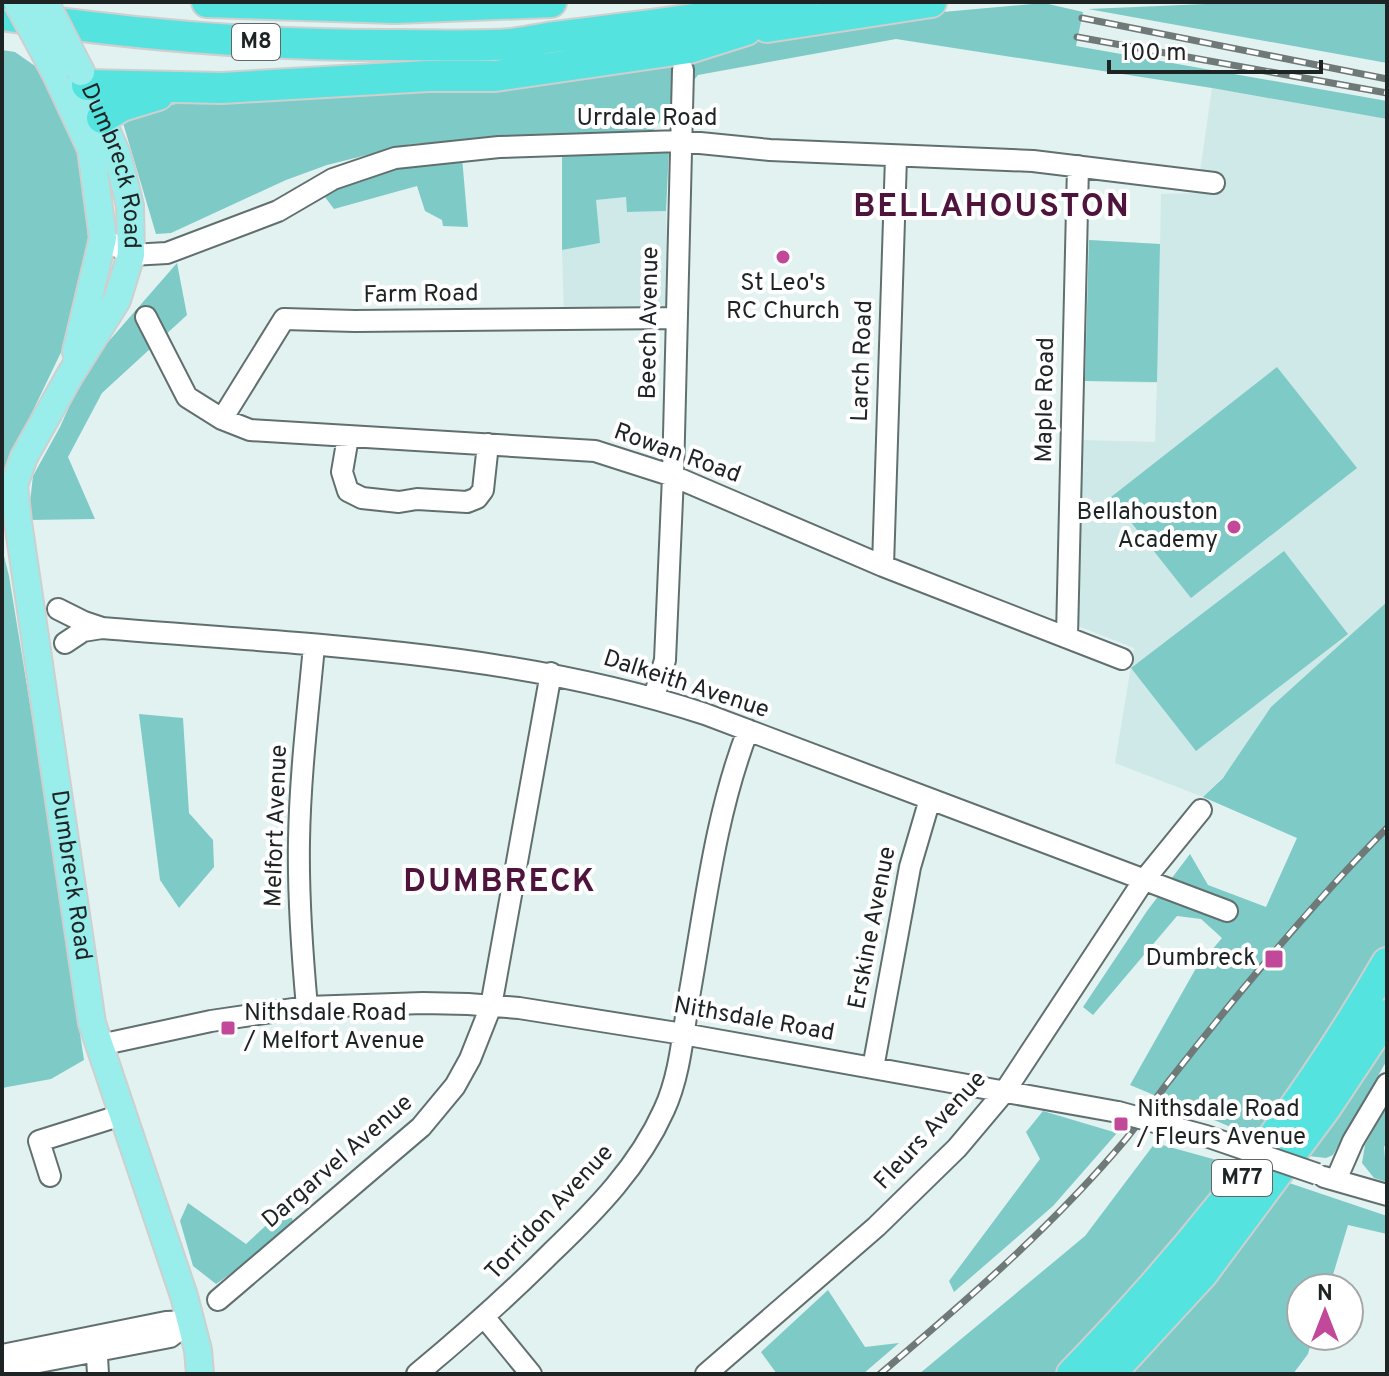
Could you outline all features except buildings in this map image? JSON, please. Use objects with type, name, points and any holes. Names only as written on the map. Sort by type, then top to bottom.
[{"type":"highway","name":"M8","points":[[207,2],[348,8],[551,2]]},
{"type":"highway","name":"M8","points":[[2,15],[86,27],[248,41],[333,45],[511,44],[660,26],[801,2]]},
{"type":"highway","name":"M8","points":[[511,44],[558,50],[602,48],[931,2]]},
{"type":"highway","points":[[71,78],[191,87],[428,76],[495,76],[689,48],[746,30]]},
{"type":"highway","points":[[102,118],[141,99],[191,87]]},
{"type":"highway","name":"M77","points":[[1070,1374],[1105,1340],[1194,1238],[1261,1154],[1326,1061],[1387,963]]},
{"type":"highway","name":"M77","points":[[1110,1374],[1202,1274],[1326,1107],[1387,1015]]},
{"type":"main road","name":"Dumbreck Road","points":[[17,2],[102,118],[130,206],[131,255],[117,300],[24,457],[14,485],[92,1023],[125,1114],[191,1321],[200,1374]]},
{"type":"main road","name":"Dumbreck Road","points":[[45,2],[91,149],[103,238],[70,375]]},
{"type":"street","name":"Beech Avenue","points":[[654,697],[665,660],[683,70]]},
{"type":"street","name":"Urrdale Road","points":[[131,255],[167,253],[278,211],[333,179],[395,158],[499,147],[680,141],[896,157],[992,158],[1214,183]]},
{"type":"street","name":"Larch Road","points":[[883,566],[896,157]]},
{"type":"street","name":"Maple Road","points":[[1067,636],[1078,166]]},
{"type":"street","points":[[103,238],[131,255]]},
{"type":"street","name":"Rowan Road","points":[[146,317],[187,397],[222,419],[250,430],[595,451],[673,476],[883,566],[1122,659]]},
{"type":"street","name":"Farm Road","points":[[222,419],[284,319],[675,318]]},
{"type":"street","points":[[348,437],[342,472],[348,491],[362,498],[399,502],[417,499],[467,502],[477,498],[483,490],[488,444]]},
{"type":"street","name":"Dalkeith Avenue","points":[[58,609],[102,628],[482,661],[654,697],[1227,911]]},
{"type":"street","name":"Dalkeith Avenue","points":[[65,643],[83,631],[102,628]]},
{"type":"street","name":"Melfort Avenue","points":[[307,1007],[299,892],[299,840],[302,766],[314,646]]},
{"type":"street","name":"Dargarvel Avenue","points":[[218,1300],[421,1127],[455,1086],[470,1059],[491,1006],[551,673]]},
{"type":"street","name":"Torridon Avenue","points":[[417,1374],[485,1318],[594,1211],[642,1152],[665,1108],[683,1034],[721,818],[748,730]]},
{"type":"street","name":"Erskine Avenue","points":[[873,1068],[910,867],[930,799]]},
{"type":"street","name":"Fleurs Avenue","points":[[706,1374],[933,1174],[1005,1091],[1144,880],[1201,810]]},
{"type":"street","name":"Nithsdale Road","points":[[100,1045],[211,1021],[307,1007],[423,1003],[535,1010],[1118,1112],[1206,1136],[1387,1195]]},
{"type":"street","points":[[1326,1177],[1353,1141],[1387,1084]]},
{"type":"street","points":[[50,1176],[39,1141],[125,1114]]},
{"type":"street","points":[[485,1318],[531,1374]]},
{"type":"street","points":[[2,1355],[170,1337],[191,1321]]},
{"type":"street","points":[[2,1369],[96,1344]]},
{"type":"street","points":[[96,1344],[98,1374]]},
{"type":"shaded area","points":[[1253,2],[1387,2],[1387,63],[1088,9]]},
{"type":"shaded area","points":[[1044,3],[1083,12],[1076,46],[1387,101],[1387,119],[1212,88],[896,39],[698,75],[653,130],[411,144],[327,165],[286,180],[171,233],[156,234],[123,123],[151,107],[229,98],[463,90],[623,71],[774,38],[920,14]]},
{"type":"shaded area","points":[[2,50],[15,52],[35,66],[58,102],[79,150],[88,237],[82,290],[65,344],[14,450],[2,491]]},
{"type":"shaded area","name":"Bellahouston Academy","points":[[1212,88],[1387,119],[1387,612],[1203,797],[1115,763],[1134,648],[1078,626],[1082,440],[1155,442],[1157,383],[1085,381],[1089,240],[1160,244],[1161,194],[1197,193]]},
{"type":"shaded area","points":[[669,149],[666,211],[627,212],[626,197],[596,200],[600,243],[562,250],[562,150]]},
{"type":"shaded area","points":[[462,157],[468,227],[443,226],[442,220],[425,211],[417,186],[334,209],[325,197],[325,193],[404,165]]},
{"type":"shaded area","points":[[626,197],[628,212],[666,211],[668,305],[657,311],[564,315],[562,250],[600,243],[595,200]]},
{"type":"shaded area","points":[[1089,240],[1160,244],[1157,382],[1085,381]]},
{"type":"shaded area","points":[[177,263],[187,315],[102,393],[68,457],[95,519],[28,520],[33,476],[60,427],[88,365]]},
{"type":"shaded area","points":[[1277,367],[1357,468],[1191,598],[1111,497]]},
{"type":"shaded area","points":[[2,548],[36,741],[84,1060],[51,1079],[2,1088]]},
{"type":"shaded area","points":[[1284,551],[1348,634],[1196,751],[1131,668]]},
{"type":"shaded area","points":[[1387,602],[1387,951],[1262,1140],[1130,1085],[1195,970],[1222,938],[1201,919],[1177,916],[1093,1015],[1083,1007],[1147,911],[1190,854],[1208,885],[1266,907],[1297,838],[1203,797],[1223,778],[1271,707]]},
{"type":"shaded area","points":[[139,714],[183,718],[189,813],[213,840],[214,867],[179,908],[160,880]]},
{"type":"shaded area","points":[[1387,1043],[1387,1060],[1333,1155],[1326,1158],[1308,1156]]},
{"type":"shaded area","points":[[1387,1105],[1387,1143],[1384,1147],[1387,1182],[1374,1178],[1362,1163],[1365,1145]]},
{"type":"shaded area","points":[[1043,1111],[1117,1133],[1053,1206],[954,1292],[949,1281],[1040,1159],[1026,1132]]},
{"type":"shaded area","points":[[1155,1143],[1242,1167],[1387,1216],[1387,1234],[1348,1225],[1334,1272],[1285,1272],[1285,1352],[1309,1352],[1293,1374],[919,1374],[1085,1236]]},
{"type":"shaded area","points":[[188,1203],[246,1244],[273,1219],[292,1218],[295,1229],[216,1284],[193,1266],[180,1221]]},
{"type":"shaded area","points":[[828,1290],[865,1347],[899,1343],[863,1374],[777,1374],[761,1352]]},
{"type":"railway","points":[[1082,18],[1387,79]]},
{"type":"railway","points":[[1077,37],[1387,93]]},
{"type":"railway","points":[[880,1374],[1008,1262],[1098,1171],[1275,951],[1387,828]]},
{"type":"place","name":"St Leo's RC Church","points":[[783,257]]},
{"type":"place","name":"Bellahouston Academy","points":[[1234,527]]},
{"type":"place","name":"Dumbreck","points":[[1274,959]]},
{"type":"place","name":"Nithsdale Road / Melfort Avenue","points":[[228,1028]]},
{"type":"place","name":"Nithsdale Road / Fleurs Avenue","points":[[1121,1124]]},
{"type":"district","name":"BELLAHOUSTON","points":[[992,208]]},
{"type":"district","name":"DUMBRECK","points":[[500,883]]}]
